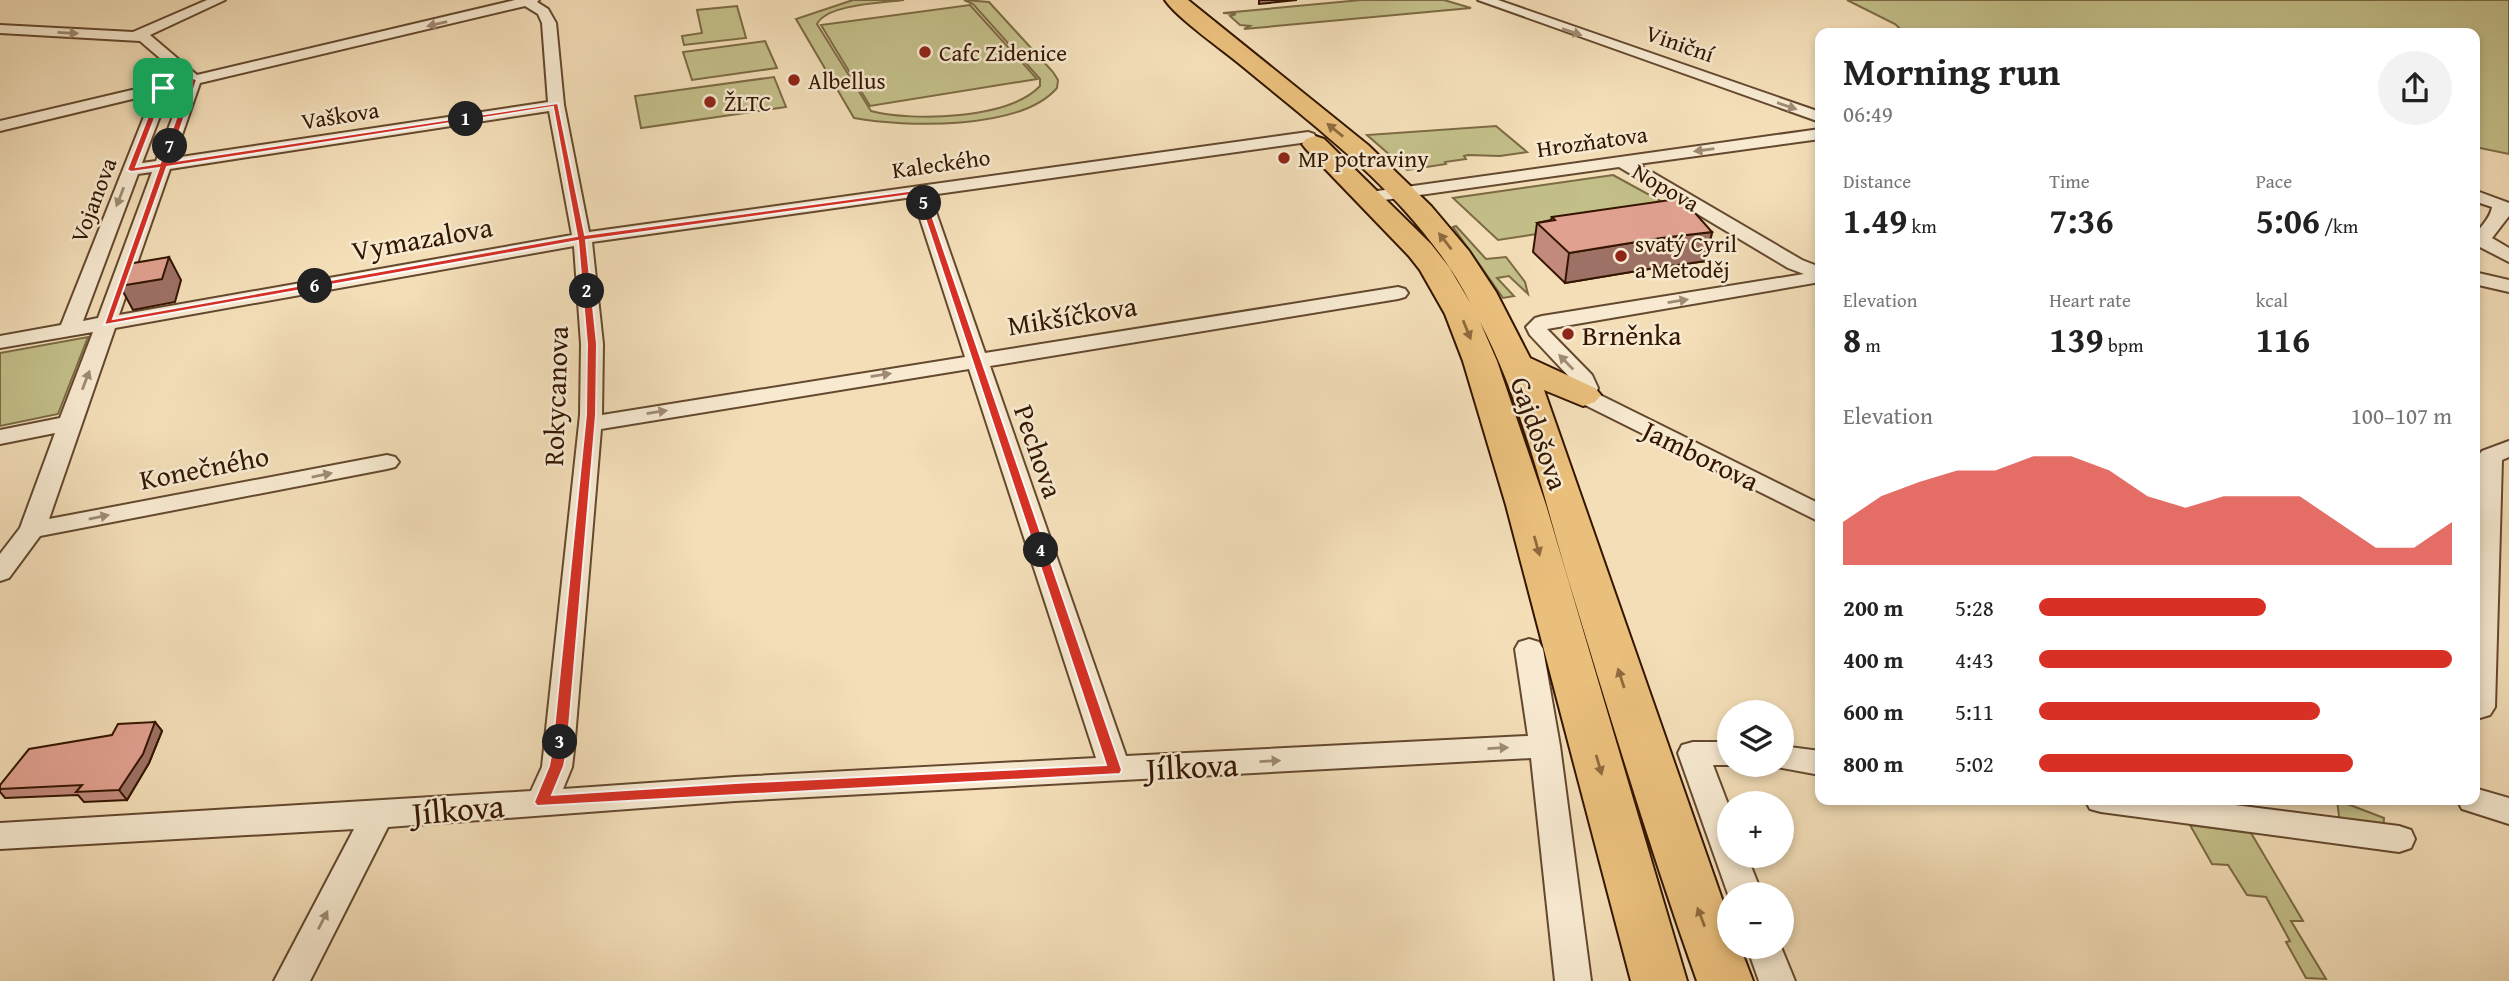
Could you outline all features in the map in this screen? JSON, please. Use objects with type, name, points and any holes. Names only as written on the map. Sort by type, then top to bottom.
[{"type":"main road","name":"Gajdošova","points":[[1165,4],[1308,138],[1387,195],[1460,260],[1500,331],[1526,348],[1544,439],[1683,872],[1725,981]]},
{"type":"main road","name":"Gajdošova","points":[[1165,4],[1344,137],[1387,195],[1461,314],[1480,361],[1526,506],[1659,981]]},
{"type":"main road","points":[[1526,348],[1583,395]]},
{"type":"street","points":[[136,36],[218,0]]},
{"type":"street","points":[[0,126],[529,0]]},
{"type":"street","name":"Rokycanova","points":[[529,0],[546,15],[549,23],[556,105],[582,238],[592,344],[590,424],[559,750],[556,766],[542,802]]},
{"type":"street","name":"Viniční","points":[[1481,0],[1815,115]]},
{"type":"street","points":[[0,29],[144,37],[194,80]]},
{"type":"street","name":"Vojanova","points":[[0,572],[32,530],[194,80]]},
{"type":"street","name":"Vojanova","points":[[69,330],[163,88]]},
{"type":"street","name":"Vaškova","points":[[131,170],[556,105]]},
{"type":"street","name":"Hrozňatova","points":[[1387,195],[1815,135]]},
{"type":"street","name":"Kaleckého","points":[[582,238],[1308,138]]},
{"type":"street","name":"Nopova","points":[[1622,162],[1796,264],[1815,272]]},
{"type":"street","name":"Pechova","points":[[920,191],[1115,770]]},
{"type":"street","points":[[2480,196],[2501,204],[2500,216],[2481,240],[2509,256]]},
{"type":"street","name":"Vymazalova","points":[[0,342],[582,238]]},
{"type":"street","points":[[1526,348],[1536,327],[1542,321],[1807,280],[1815,276]]},
{"type":"street","points":[[2480,279],[2509,286]]},
{"type":"street","name":"Mikšíčkova","points":[[590,424],[1398,293]]},
{"type":"street","name":"Jamborova","points":[[1583,395],[1815,511]]},
{"type":"street","points":[[0,437],[70,423]]},
{"type":"street","points":[[2480,707],[2496,454]]},
{"type":"street","name":"Konečného","points":[[32,530],[387,462]]},
{"type":"street","points":[[1529,649],[1545,746],[1573,981]]},
{"type":"street","name":"Jílkova","points":[[0,836],[379,815],[735,789],[1545,746]]},
{"type":"street","points":[[1717,754],[1693,753],[1717,818]]},
{"type":"street","points":[[1794,760],[1815,762]]},
{"type":"street","points":[[2480,802],[2509,811]]},
{"type":"street","points":[[2139,805],[2399,839]]},
{"type":"street","points":[[292,981],[379,815]]},
{"type":"street","points":[[1769,959],[1777,981]]},
{"type":"shaded area","points":[[853,0],[904,0],[843,8],[823,17],[817,24],[871,111],[911,116],[960,115],[1006,105],[1026,97],[1040,86],[1040,79],[973,4],[964,0],[989,2],[1053,72],[1058,80],[1057,88],[1040,102],[990,119],[930,124],[854,118],[796,19]]},
{"type":"shaded area","points":[[1361,0],[1444,0],[1471,8],[1244,29],[1250,26],[1240,25],[1230,16],[1236,14],[1223,13]]},
{"type":"shaded area","points":[[1847,0],[2509,0],[2509,154],[2480,148],[2480,28],[1899,28]]},
{"type":"shaded area","name":"Cafc Zidenice","points":[[970,5],[1037,79],[870,106],[821,25]]},
{"type":"shaded area","points":[[737,6],[746,38],[684,45],[682,36],[702,33],[697,10]]},
{"type":"shaded area","points":[[765,41],[777,68],[692,80],[683,52]]},
{"type":"shaded area","name":"ŽLTC","points":[[774,77],[786,107],[641,128],[635,96]]},
{"type":"shaded area","points":[[1496,126],[1527,152],[1500,156],[1468,155],[1464,156],[1466,159],[1445,162],[1446,164],[1407,170],[1367,135]]},
{"type":"shaded area","points":[[1613,175],[1688,216],[1602,224],[1498,240],[1453,198]]},
{"type":"shaded area","points":[[1456,226],[1486,259],[1506,257],[1525,282],[1528,294],[1509,276],[1497,278],[1514,296],[1503,298],[1453,227]]},
{"type":"shaded area","points":[[88,337],[58,414],[0,426],[0,353]]},
{"type":"shaded area","points":[[2338,805],[2350,805],[2384,818],[2383,830],[2340,824]]},
{"type":"shaded area","points":[[2190,825],[2251,833],[2303,921],[2291,921],[2326,979],[2306,978],[2266,897],[2247,895],[2228,865],[2212,864]]},
{"type":"building","points":[[1677,199],[1696,214],[1712,232],[1569,253],[1537,223],[1555,220],[1552,217]]},
{"type":"building","points":[[169,257],[162,279],[120,286],[128,264]]},
{"type":"building","points":[[155,722],[143,754],[119,790],[76,792],[82,785],[0,789],[0,785],[29,749],[112,735],[118,724]]},
{"type":"place","name":"Cafc Zidenice","points":[[925,52]]},
{"type":"place","name":"Albellus","points":[[794,80]]},
{"type":"place","name":"ŽLTC","points":[[710,102]]},
{"type":"place","name":"MP potraviny","points":[[1284,158]]},
{"type":"place","name":"svatý Cyril a Metoděj","points":[[1621,256]]},
{"type":"place","name":"Brněnka","points":[[1568,334]]},
{"type":"route","points":[[163,88],[131,170],[164,165],[195,161],[556,105],[582,238],[583,246],[592,344],[591,415],[559,750],[556,766],[542,802],[735,789],[1115,770],[920,191],[602,235],[582,238],[557,242],[107,323],[164,165],[194,80],[163,88]]}]
